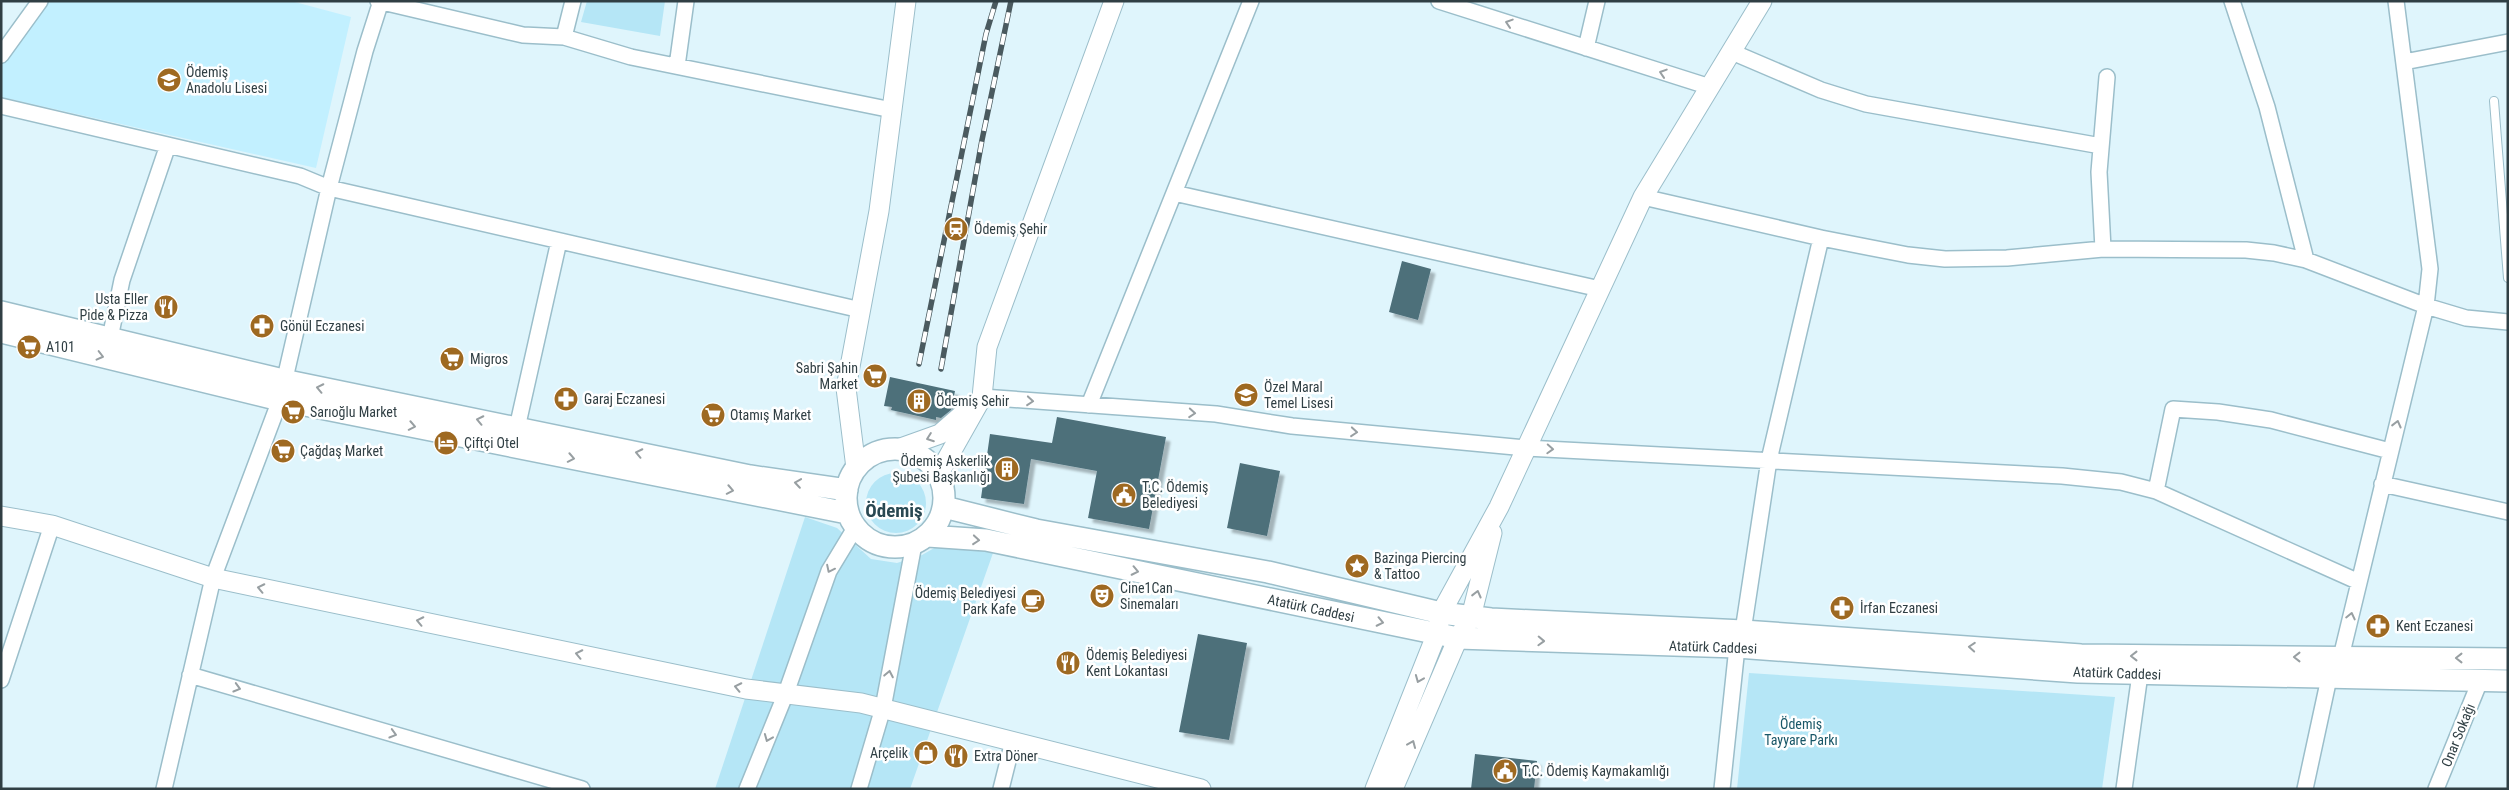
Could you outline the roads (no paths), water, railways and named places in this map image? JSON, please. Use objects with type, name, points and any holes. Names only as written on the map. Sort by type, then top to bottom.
[{"type":"main road","points":[[1,312],[110,338],[281,390],[517,428],[750,476],[847,490]]},
{"type":"main road","points":[[1,332],[281,390],[851,520]]},
{"type":"main road","points":[[898,449],[914,453],[928,462],[938,475],[944,491],[944,507],[938,523],[920,540],[897,548],[881,546],[866,539],[851,520],[845,497],[848,482],[856,468],[868,457],[883,451],[898,449]]},
{"type":"main road","name":"Atatürk Caddesi","points":[[944,507],[1036,530],[1268,572],[1441,613],[1471,617],[1740,639],[2078,672],[2508,681]]},
{"type":"main road","name":"Atatürk Caddesi","points":[[920,540],[986,540],[1458,638],[1740,639],[2081,655],[2508,659]]},
{"type":"street","points":[[1,55],[40,1]]},
{"type":"street","points":[[564,37],[573,1]]},
{"type":"street","points":[[677,66],[686,1]]},
{"type":"street","points":[[856,468],[846,388],[879,211],[906,1]]},
{"type":"street","points":[[938,475],[982,397],[987,347],[1114,1]]},
{"type":"street","points":[[1090,405],[1251,1]]},
{"type":"street","points":[[1439,1],[1710,87]]},
{"type":"street","points":[[1586,48],[1597,1]]},
{"type":"street","points":[[1375,789],[1437,633],[1441,613],[1499,507],[1643,197],[1762,1]]},
{"type":"street","points":[[2232,1],[2267,107],[2306,260]]},
{"type":"street","points":[[2305,789],[2329,678],[2341,657],[2426,306],[2430,269],[2396,1]]},
{"type":"street","points":[[164,789],[212,578],[281,390],[328,188],[380,2],[523,35],[564,37],[631,57],[892,110]]},
{"type":"street","points":[[2404,62],[2508,42]]},
{"type":"street","points":[[1732,52],[1821,90],[1866,104],[2101,146]]},
{"type":"street","points":[[2103,250],[2098,198],[2107,76]]},
{"type":"street","points":[[1,106],[300,176],[328,188],[861,310]]},
{"type":"street","points":[[110,338],[122,280],[168,145]]},
{"type":"street","points":[[1174,194],[1600,289]]},
{"type":"street","points":[[1643,197],[1821,238],[1908,255],[1945,259],[2007,258],[2103,250],[2246,250],[2306,260],[2426,306],[2466,318],[2508,322]]},
{"type":"street","points":[[1722,789],[1740,639],[1769,460],[1821,238]]},
{"type":"street","points":[[517,428],[559,241]]},
{"type":"street","points":[[898,449],[940,434],[982,397],[1216,414],[1292,426],[1526,448],[2062,476],[2121,482],[2156,491],[2359,582]]},
{"type":"street","points":[[2156,491],[2173,409],[2218,412],[2271,420],[2390,451]]},
{"type":"street","points":[[2382,484],[2508,512]]},
{"type":"street","points":[[1393,789],[1458,638],[1471,617],[1499,507]]},
{"type":"street","points":[[1,516],[52,525],[212,578],[746,689],[861,703],[1201,789]]},
{"type":"street","points":[[747,789],[786,693],[829,570],[851,520]]},
{"type":"street","points":[[1,680],[52,525]]},
{"type":"street","points":[[859,789],[883,708],[920,540]]},
{"type":"street","points":[[2124,789],[2140,674]]},
{"type":"street","points":[[190,675],[582,789]]},
{"type":"street","name":"Onar Sokağı","points":[[2436,789],[2480,681]]},
{"type":"street","points":[[1001,789],[1013,741]]},
{"type":"lane","points":[[2494,101],[2508,278]]},
{"type":"railway","points":[[919,364],[986,34],[996,1]]},
{"type":"railway","points":[[941,369],[982,140],[1011,1]]},
{"type":"place","name":"Ödemiş Anadolu Lisesi","points":[[169,80]]},
{"type":"place","name":"Ödemiş Şehir","points":[[956,229]]},
{"type":"place","name":"Usta Eller Pide & Pizza","points":[[166,307]]},
{"type":"place","name":"Gönül Eczanesi","points":[[262,326]]},
{"type":"place","name":"A101","points":[[29,347]]},
{"type":"place","name":"Migros","points":[[452,359]]},
{"type":"place","name":"Sabri Şahin Market","points":[[875,376]]},
{"type":"place","name":"Özel Maral Temel Lisesi","points":[[1246,395]]},
{"type":"place","name":"Garaj Eczanesi","points":[[566,399]]},
{"type":"place","name":"Ödemiş Sehir","points":[[919,401]]},
{"type":"place","name":"Sarıoğlu Market","points":[[293,412]]},
{"type":"place","name":"Otamış Market","points":[[713,415]]},
{"type":"place","name":"Çiftçi Otel","points":[[446,443]]},
{"type":"place","name":"Çağdaş Market","points":[[283,451]]},
{"type":"place","name":"Ödemiş Askerlik Şubesi Başkanlığı","points":[[1007,469]]},
{"type":"place","name":"T.C. Ödemiş Belediyesi","points":[[1124,495]]},
{"type":"place","name":"Bazinga Piercing & Tattoo","points":[[1357,566]]},
{"type":"place","name":"Cine1Can Sinemaları","points":[[1102,596]]},
{"type":"place","name":"Ödemiş Belediyesi Park Kafe","points":[[1033,601]]},
{"type":"place","name":"İrfan Eczanesi","points":[[1842,608]]},
{"type":"place","name":"Kent Eczanesi","points":[[2378,626]]},
{"type":"place","name":"Ödemiş Belediyesi Kent Lokantası","points":[[1068,663]]},
{"type":"place","name":"Arçelik","points":[[926,753]]},
{"type":"place","name":"Extra Döner","points":[[956,756]]},
{"type":"place","name":"T.C. Ödemiş Kaymakamlığı","points":[[1505,771]]},
{"type":"district","name":"Ödemiş","points":[[894,510]]},
{"type":"park label","name":"Ödemiş Tayyare Parkı","points":[[1801,732]]}]
